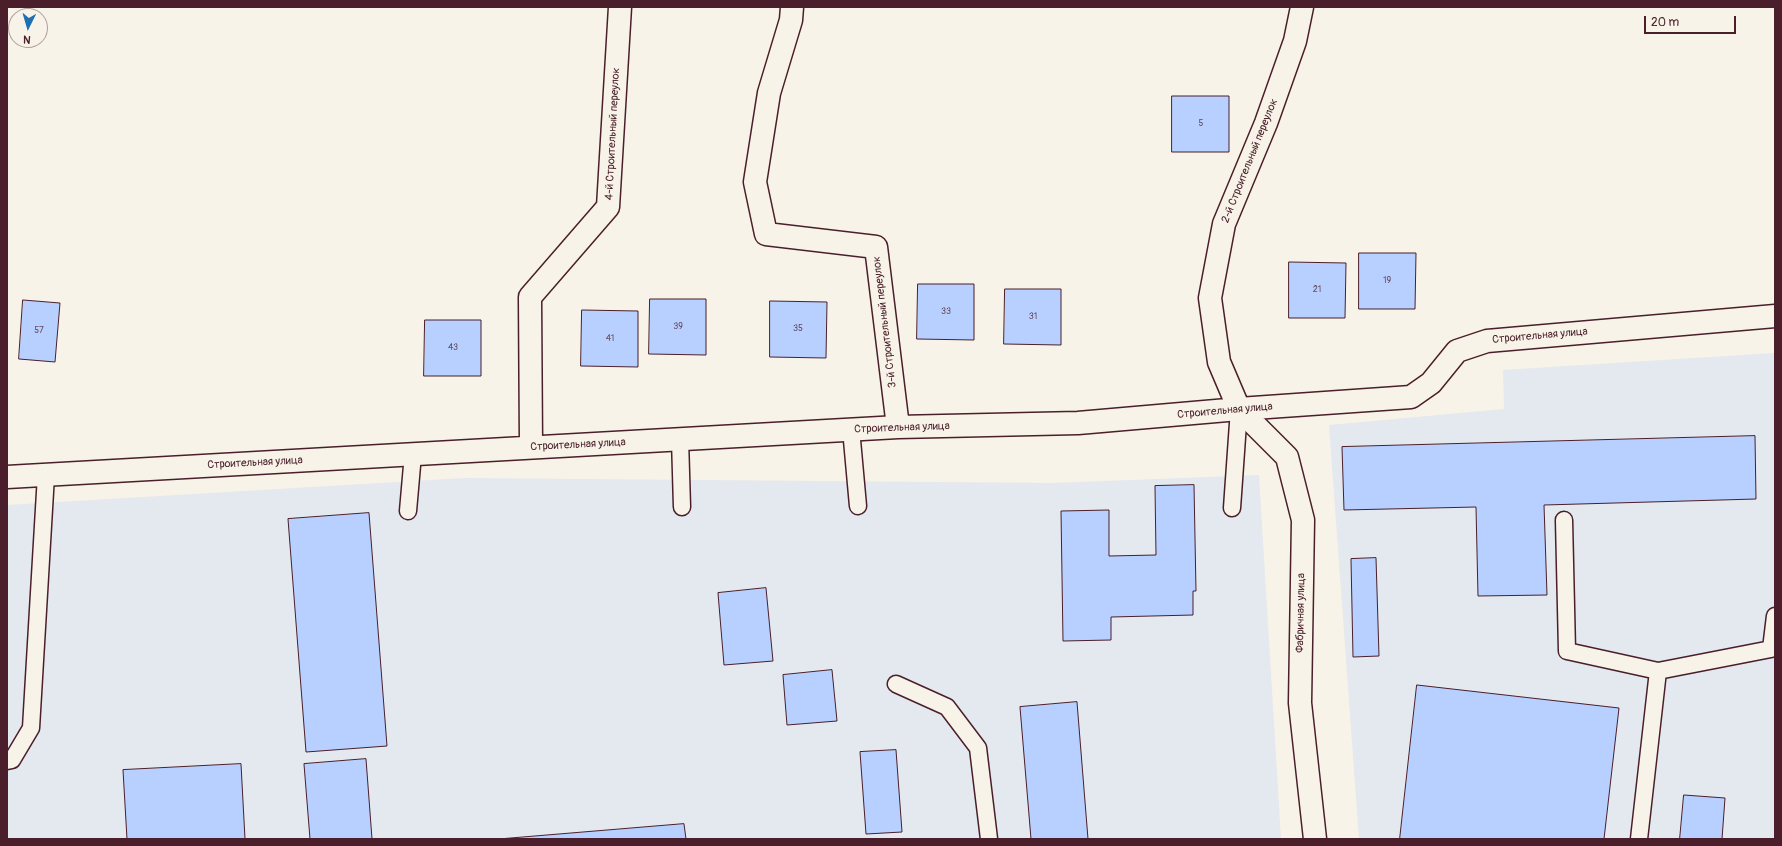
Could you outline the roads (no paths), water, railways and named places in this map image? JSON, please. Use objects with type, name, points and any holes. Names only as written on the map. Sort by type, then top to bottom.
[{"type":"street","name":"4-й Строительный переулок","points":[[531,448],[530,297],[608,207],[620,7]]},
{"type":"street","name":"3-й Строительный переулок","points":[[792,7],[791,20],[769,93],[755,182],[766,234],[876,247],[898,427]]},
{"type":"street","name":"2-й Строительный переулок","points":[[1239,409],[1219,362],[1210,298],[1224,224],[1266,123],[1295,41],[1302,7]]},
{"type":"street","name":"Строительная улица","points":[[7,477],[851,429],[1078,423],[1239,409],[1411,397],[1431,383],[1457,351],[1487,341],[1775,316]]},
{"type":"street","name":"Фабричная улица","points":[[1239,409],[1287,457],[1303,520],[1300,703],[1314,839]]},
{"type":"lane","points":[[1232,508],[1239,409]]},
{"type":"lane","points":[[851,429],[858,506]]},
{"type":"lane","points":[[680,439],[682,507]]},
{"type":"lane","points":[[408,510],[413,454]]},
{"type":"lane","points":[[7,761],[12,760],[31,728],[46,475]]},
{"type":"lane","points":[[1564,520],[1567,651],[1658,671],[1771,649],[1775,616]]},
{"type":"lane","points":[[1639,839],[1658,671]]},
{"type":"lane","points":[[896,684],[947,707],[978,748],[989,839]]}]
